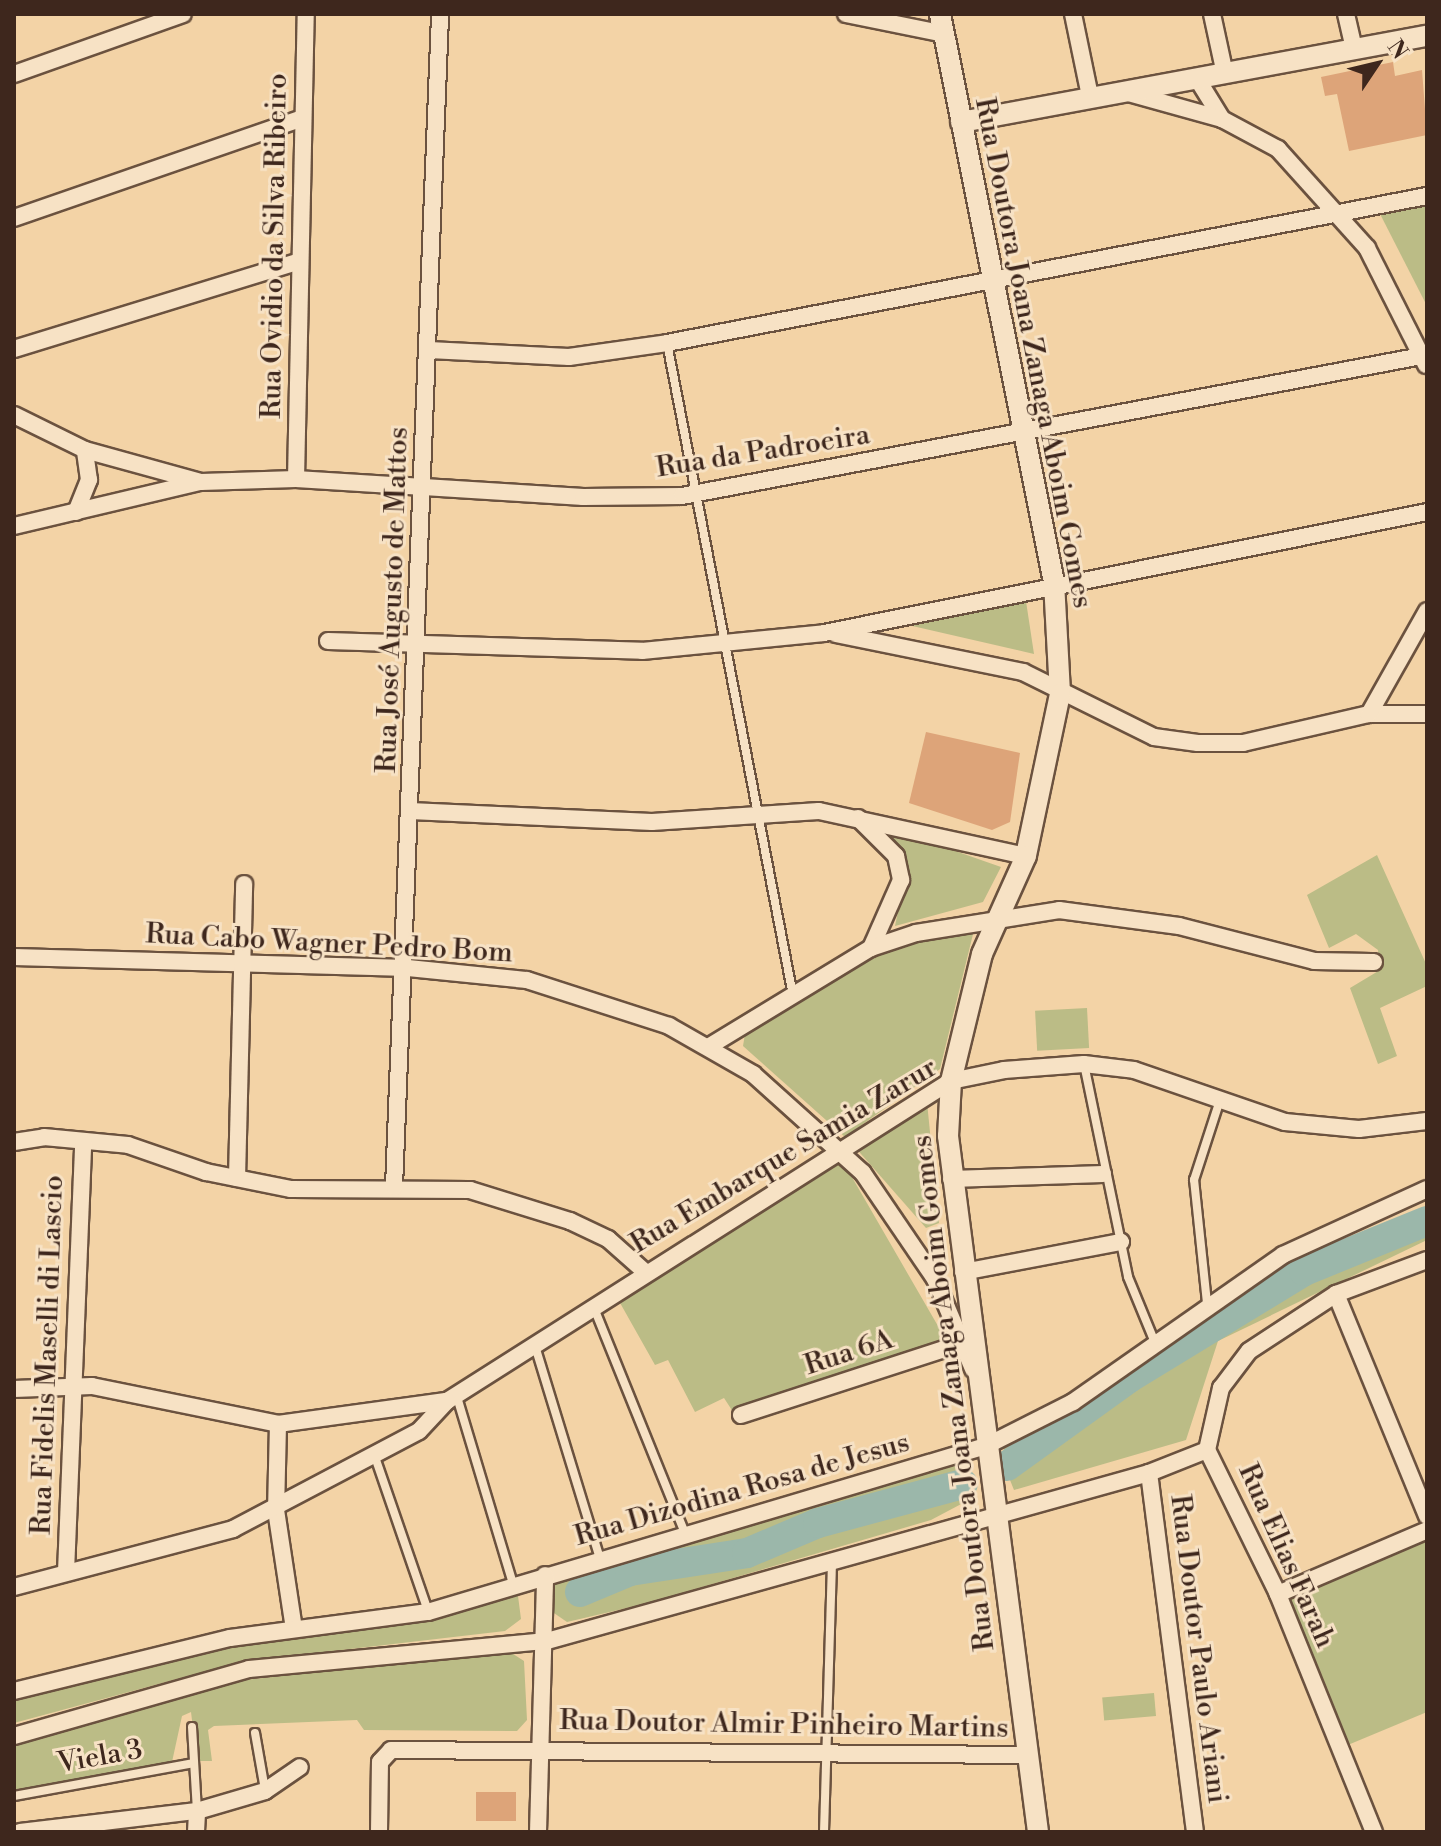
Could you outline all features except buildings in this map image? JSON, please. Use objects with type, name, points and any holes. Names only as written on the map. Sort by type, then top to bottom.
[{"type":"street","points":[[14,74],[183,14]]},
{"type":"street","name":"Rua Ovidio da Silva Ribeiro","points":[[296,479],[306,14]]},
{"type":"street","name":"Rua José Augusto de Mattos","points":[[394,1187],[408,968],[410,811],[440,14]]},
{"type":"street","points":[[846,14],[942,24]]},
{"type":"street","points":[[1073,14],[1090,96]]},
{"type":"street","points":[[1212,14],[1225,74]]},
{"type":"street","points":[[1346,14],[1354,49]]},
{"type":"street","name":"Rua Doutora Joana Zanaga Aboim Gomes","points":[[942,24],[1054,582],[1060,694],[1026,856],[997,919],[951,1081],[951,1179],[968,1341],[980,1390],[1038,1832]]},
{"type":"street","points":[[961,122],[1427,36]]},
{"type":"street","points":[[1198,80],[1222,119]]},
{"type":"street","points":[[1120,91],[1222,119],[1278,149],[1341,215],[1392,289],[1425,359]]},
{"type":"street","points":[[14,218],[303,118]]},
{"type":"street","points":[[429,350],[569,357],[667,343],[1427,196]]},
{"type":"street","points":[[14,349],[300,261]]},
{"type":"street","name":"Rua da Padroeira","points":[[14,415],[85,450],[201,482],[296,479],[583,497],[699,493],[1425,359]]},
{"type":"street","points":[[76,512],[89,480],[85,450]]},
{"type":"street","points":[[14,526],[201,482]]},
{"type":"street","points":[[328,641],[642,651],[824,633],[1054,582],[1427,512]]},
{"type":"street","points":[[1369,714],[1427,611]]},
{"type":"street","points":[[824,633],[981,660],[1154,737],[1198,743],[1243,743],[1369,714],[1427,714]]},
{"type":"street","points":[[410,811],[652,822],[853,815],[1026,856]]},
{"type":"street","points":[[853,815],[896,856],[901,880],[871,948]]},
{"type":"street","points":[[237,1178],[247,965],[244,884]]},
{"type":"street","points":[[708,1047],[792,990],[871,948],[997,919],[1096,912],[1314,961],[1374,962]]},
{"type":"street","name":"Rua Cabo Wagner Pedro Bom","points":[[14,957],[408,968],[552,984],[708,1047],[753,1074],[839,1149],[891,1210],[968,1341]]},
{"type":"street","name":"Rua Embarque Samia Zarur","points":[[452,1399],[644,1271],[951,1081],[1084,1064],[1134,1070],[1285,1122],[1404,1127],[1427,1121]]},
{"type":"street","points":[[14,1142],[83,1141],[128,1145],[237,1178],[327,1191],[394,1187],[470,1190],[518,1201],[608,1239],[644,1271]]},
{"type":"street","name":"Rua Fidelis Maselli di Lascio","points":[[66,1572],[83,1141]]},
{"type":"street","points":[[951,1179],[1103,1174]]},
{"type":"street","name":"Rua Dizodina Rosa de Jesus","points":[[14,1691],[294,1629],[428,1612],[684,1531],[986,1446],[1073,1402],[1156,1346],[1207,1303],[1283,1255],[1427,1189]]},
{"type":"street","points":[[963,1272],[1121,1242]]},
{"type":"street","name":"Rua Elias Farah","points":[[1374,1832],[1278,1594],[1207,1450],[1230,1372],[1287,1321],[1336,1294],[1427,1260]]},
{"type":"street","points":[[1336,1294],[1427,1516]]},
{"type":"street","name":"Rua 6A","points":[[741,1415],[968,1341]]},
{"type":"street","points":[[14,1389],[74,1385],[278,1424],[452,1399]]},
{"type":"street","points":[[14,1587],[233,1529],[276,1510],[419,1431],[452,1399]]},
{"type":"street","points":[[278,1424],[276,1510],[294,1629]]},
{"type":"street","points":[[14,1736],[249,1669],[547,1641],[832,1564],[995,1513],[1149,1473],[1207,1450]]},
{"type":"street","name":"Rua Doutor Paulo Ariani","points":[[1149,1473],[1195,1832]]},
{"type":"street","points":[[1278,1594],[1427,1530]]},
{"type":"street","points":[[538,1832],[547,1641],[545,1575]]},
{"type":"street","name":"Rua Doutor Almir Pinheiro Martins","points":[[379,1832],[380,1762],[391,1750],[540,1747],[1027,1755]]},
{"type":"street","points":[[20,1832],[197,1811],[219,1799],[265,1791],[300,1767]]},
{"type":"street","points":[[196,1832],[197,1811]]},
{"type":"lane","points":[[667,343],[728,643],[756,818],[792,990]]},
{"type":"lane","points":[[1084,1064],[1103,1174],[1121,1242],[1156,1346]]},
{"type":"lane","points":[[1207,1303],[1194,1180],[1220,1100]]},
{"type":"lane","points":[[593,1304],[684,1531]]},
{"type":"lane","points":[[535,1346],[600,1558]]},
{"type":"lane","points":[[452,1399],[513,1584]]},
{"type":"lane","points":[[375,1457],[428,1612]]},
{"type":"lane","points":[[824,1832],[832,1564]]},
{"type":"lane","points":[[192,1727],[197,1811]]},
{"type":"lane","points":[[255,1733],[265,1791]]},
{"type":"lane","name":"Viela 3","points":[[14,1796],[194,1763]]},
{"type":"green space","points":[[1427,202],[1427,306],[1377,208]]},
{"type":"green space","points":[[1024,588],[1034,654],[908,625]]},
{"type":"green space","points":[[881,825],[1001,867],[983,902],[895,926],[906,872]]},
{"type":"green space","points":[[1377,855],[1427,966],[1427,986],[1380,1008],[1397,1056],[1378,1064],[1350,988],[1380,970],[1378,950],[1356,934],[1329,948],[1307,895]]},
{"type":"green space","points":[[974,930],[940,1069],[845,1137],[743,1046],[745,1034],[878,953],[936,933]]},
{"type":"green space","points":[[1087,1008],[1089,1048],[1037,1051],[1035,1011]]},
{"type":"green space","points":[[927,1102],[939,1223],[926,1228],[854,1146]]},
{"type":"green space","points":[[838,1153],[953,1352],[739,1421],[724,1398],[695,1412],[668,1360],[655,1365],[615,1294]]},
{"type":"green space","points":[[1427,1206],[1427,1240],[1218,1341],[1186,1440],[1014,1490],[1002,1460],[1005,1444],[1083,1405],[1279,1267]]},
{"type":"green space","points":[[958,1465],[968,1471],[965,1502],[931,1520],[644,1604],[567,1622],[551,1611],[554,1581]]},
{"type":"green space","points":[[1427,1536],[1427,1712],[1343,1747],[1280,1597]]},
{"type":"green space","points":[[518,1596],[521,1619],[505,1631],[240,1662],[14,1723],[14,1695],[223,1645]]},
{"type":"green space","points":[[510,1652],[524,1661],[527,1720],[517,1731],[364,1730],[357,1720],[214,1726],[208,1730],[212,1761],[197,1761],[191,1712],[182,1716],[172,1762],[14,1790],[14,1744],[235,1681]]},
{"type":"green space","points":[[1154,1693],[1156,1716],[1104,1720],[1102,1698]]},
{"type":"waterway","points":[[1007,1466],[1129,1378],[1304,1271],[1427,1221]]},
{"type":"waterway","points":[[580,1592],[630,1571],[747,1553],[818,1523],[963,1484]]}]
